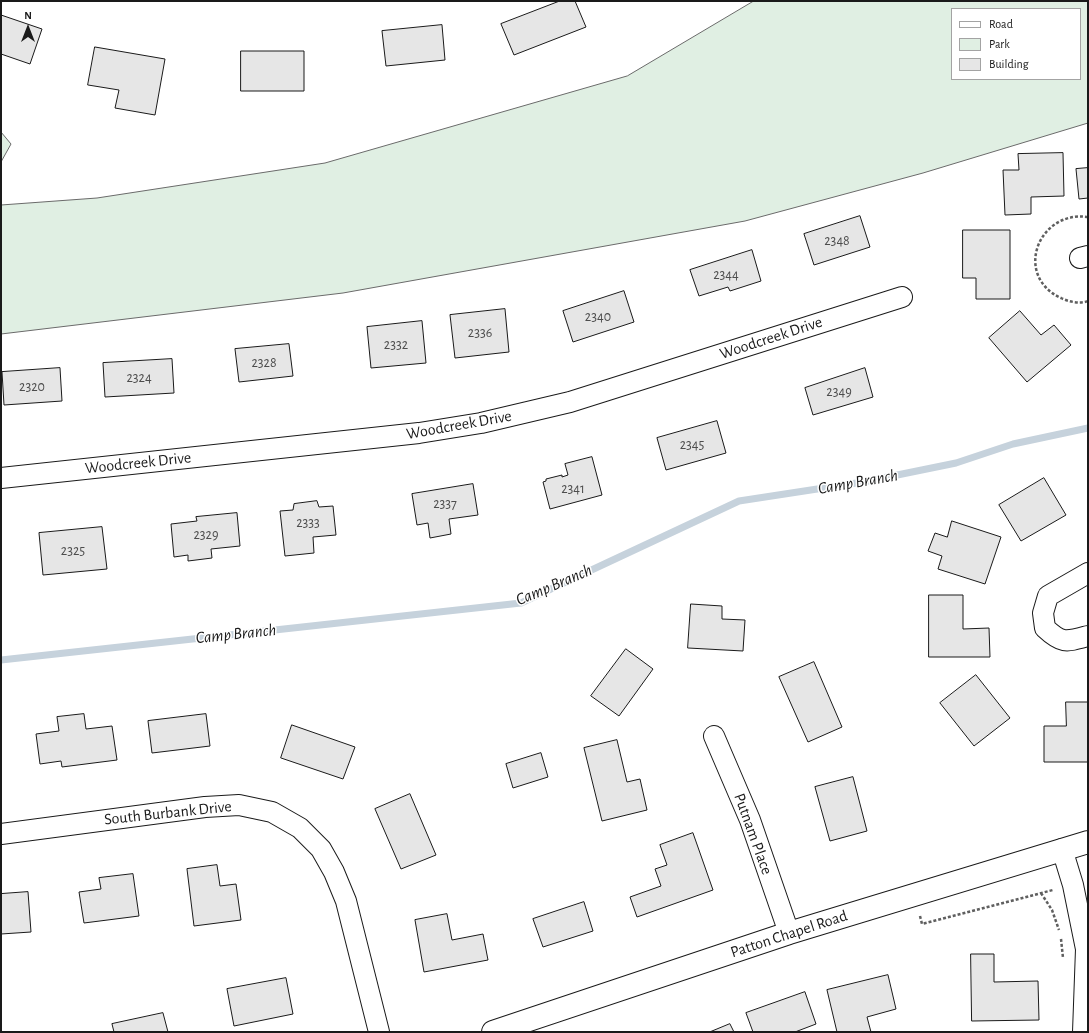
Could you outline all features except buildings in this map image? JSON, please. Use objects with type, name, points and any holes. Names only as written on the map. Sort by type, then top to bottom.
[{"type":"street","name":"Woodcreek Drive","points":[[1,478],[420,433],[481,423],[570,402],[902,297]]},
{"type":"street","points":[[1088,573],[1048,596],[1043,613],[1045,628],[1058,639],[1070,641],[1088,636]]},
{"type":"street","name":"Putnam Place","points":[[714,736],[750,820],[789,933]]},
{"type":"street","name":"South Burbank Drive","points":[[1,834],[205,807],[240,805],[272,812],[300,828],[321,849],[334,872],[346,900],[378,1032]]},
{"type":"street","name":"Patton Chapel Road","points":[[493,1032],[572,1007],[789,933],[915,893],[1088,842]]},
{"type":"street","points":[[1062,849],[1073,885],[1086,949],[1083,1032]]},
{"type":"path","points":[[1088,217],[1066,218],[1053,224],[1045,233],[1035,253],[1037,271],[1043,284],[1052,294],[1065,300],[1075,302],[1088,301]]},
{"type":"path","points":[[915,893],[922,924],[1073,885]]},
{"type":"path","points":[[1041,893],[1052,910],[1060,931],[1063,960]]},
{"type":"green space","points":[[754,1],[1088,1],[1088,123],[923,173],[745,221],[343,293],[1,334],[1,205],[97,198],[325,163],[627,76]]},
{"type":"green space","points":[[1,132],[11,144],[1,162]]},
{"type":"waterway","name":"Camp Branch","points":[[1,660],[521,603],[739,501],[863,482],[956,463],[1013,444],[1088,428]]}]
